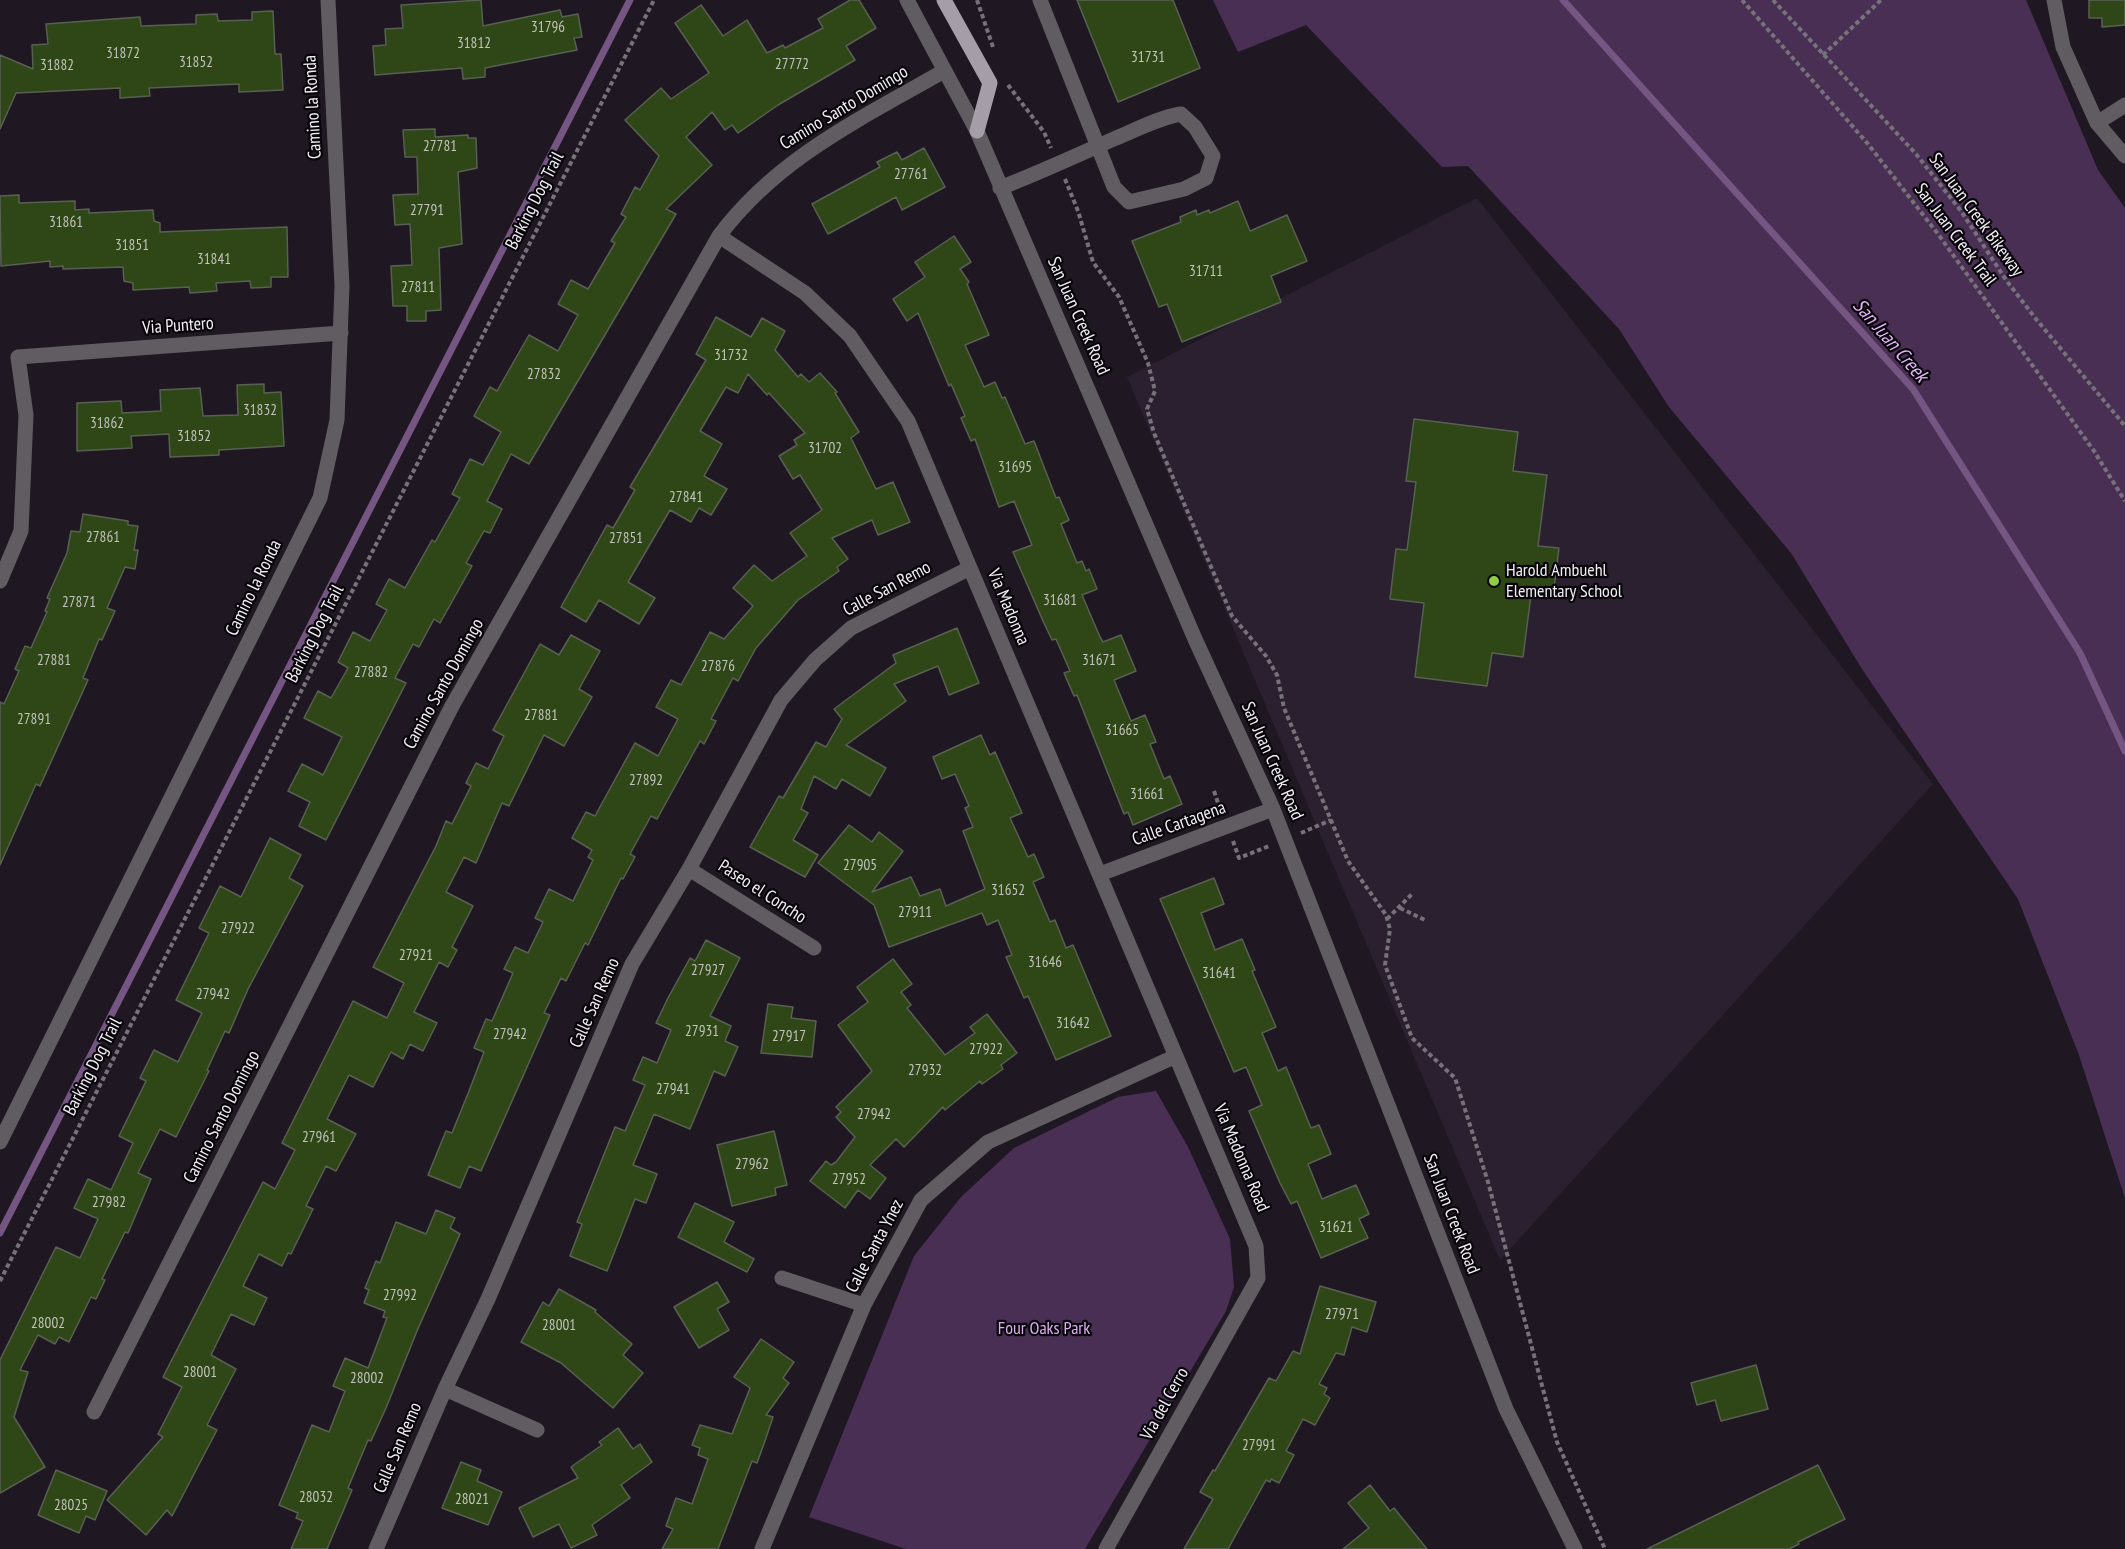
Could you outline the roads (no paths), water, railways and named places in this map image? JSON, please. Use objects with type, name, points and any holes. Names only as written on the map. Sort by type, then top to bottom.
[{"type":"main road","points":[[944,0],[990,83],[977,131]]},
{"type":"street","name":"Camino la Ronda","points":[[2,1134],[320,498],[337,420],[342,286],[327,0]]},
{"type":"street","name":"San Juan Creek Road","points":[[907,0],[977,131],[1195,639],[1273,809],[1506,1409],[1575,1549]]},
{"type":"street","points":[[1000,188],[1097,147],[1167,117],[1181,114],[1195,127],[1213,156],[1206,178],[1184,189],[1129,202],[1114,187],[1097,147],[1040,0]]},
{"type":"street","points":[[2054,0],[2063,47],[2097,123],[2125,156]]},
{"type":"street","name":"Camino Santo Domingo","points":[[94,1412],[452,706],[719,236],[752,195],[784,166],[841,129],[944,71]]},
{"type":"street","points":[[2097,123],[2125,105]]},
{"type":"street","name":"Via Madonna","points":[[719,236],[805,293],[850,336],[908,421],[1176,1056]]},
{"type":"street","name":"Via Puntero","points":[[0,581],[21,531],[26,415],[18,357],[341,333]]},
{"type":"street","name":"Calle San Remo","points":[[376,1549],[445,1389],[488,1299],[632,964],[689,869],[781,700],[815,660],[852,628],[970,568]]},
{"type":"street","name":"Calle Cartagena","points":[[1100,874],[1273,809]]},
{"type":"street","name":"Paseo el Concho","points":[[689,869],[814,948]]},
{"type":"street","name":"Via Madonna Road","points":[[1176,1056],[1256,1246],[1258,1278]]},
{"type":"street","name":"Calle Santa Ynez","points":[[762,1549],[864,1305],[921,1200],[988,1142],[1176,1056]]},
{"type":"street","points":[[782,1278],[864,1305]]},
{"type":"street","name":"Via del Cerro","points":[[1106,1549],[1258,1278]]},
{"type":"street","points":[[445,1389],[537,1430]]},
{"type":"waterway","points":[[0,1233],[630,0]]},
{"type":"waterway","name":"San Juan Creek","points":[[1563,0],[1913,389],[2080,653],[2125,751]]},
{"type":"place","name":"Harold Ambuehl Elementary School","points":[[1494,581]]},
{"type":"park label","name":"Four Oaks Park","points":[[1044,1329]]}]
